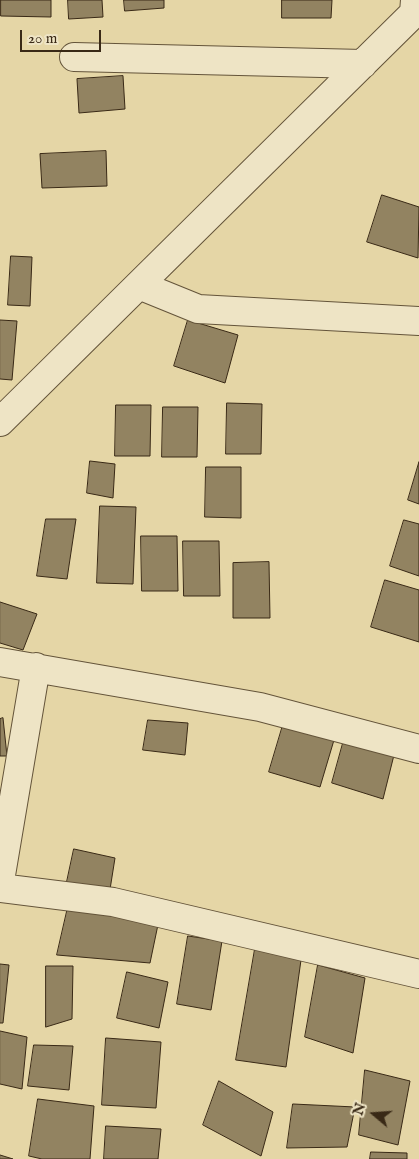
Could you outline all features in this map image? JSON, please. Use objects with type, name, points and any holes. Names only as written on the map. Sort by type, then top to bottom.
[{"type":"street","points":[[0,422],[363,64],[416,9]]},
{"type":"street","points":[[74,57],[363,64]]},
{"type":"street","points":[[139,285],[198,309],[419,321]]},
{"type":"street","points":[[0,662],[260,707],[419,749]]},
{"type":"street","points":[[0,881],[36,667]]},
{"type":"street","points":[[0,888],[113,902],[419,974]]},
{"type":"building","points":[[1,0],[51,0],[51,17],[1,16]]},
{"type":"building","points":[[68,0],[102,0],[103,17],[69,19]]},
{"type":"building","points":[[124,0],[164,0],[164,8],[125,11]]},
{"type":"building","points":[[282,0],[332,0],[331,18],[282,18]]},
{"type":"building","points":[[123,76],[125,109],[79,113],[77,79]]},
{"type":"building","points":[[106,151],[107,186],[42,188],[40,154]]},
{"type":"building","points":[[382,195],[419,207],[418,258],[367,242]]},
{"type":"building","points":[[11,256],[32,257],[30,306],[8,305]]},
{"type":"building","points":[[0,320],[17,321],[12,380],[0,379]]},
{"type":"building","points":[[188,320],[238,335],[225,383],[174,366]]},
{"type":"building","points":[[227,403],[262,404],[261,454],[226,454]]},
{"type":"building","points":[[116,405],[151,405],[150,456],[115,456]]},
{"type":"building","points":[[163,407],[198,407],[197,457],[162,457]]},
{"type":"building","points":[[90,461],[115,464],[113,498],[87,493]]},
{"type":"building","points":[[419,462],[419,504],[408,500]]},
{"type":"building","points":[[206,467],[241,467],[241,518],[205,517]]},
{"type":"building","points":[[100,506],[136,507],[133,584],[97,583]]},
{"type":"building","points":[[46,519],[76,519],[67,579],[37,576]]},
{"type":"building","points":[[404,520],[419,524],[419,576],[390,566]]},
{"type":"building","points":[[141,536],[177,536],[178,591],[142,591]]},
{"type":"building","points":[[183,541],[219,541],[220,596],[184,596]]},
{"type":"building","points":[[269,562],[270,618],[233,618],[233,563]]},
{"type":"building","points":[[385,580],[419,590],[419,642],[371,627]]},
{"type":"building","points":[[0,602],[37,614],[23,650],[0,643]]},
{"type":"building","points":[[3,718],[7,756],[0,756],[0,719]]},
{"type":"building","points":[[148,720],[188,723],[185,755],[143,750]]},
{"type":"building","points":[[283,725],[334,740],[320,787],[269,772]]},
{"type":"building","points":[[345,736],[395,751],[383,799],[332,783]]},
{"type":"building","points":[[74,849],[115,858],[108,902],[65,891]]},
{"type":"building","points":[[68,907],[160,915],[150,963],[57,955]]},
{"type":"building","points":[[188,936],[222,941],[211,1010],[177,1004]]},
{"type":"building","points":[[255,949],[301,960],[286,1067],[236,1060]]},
{"type":"building","points":[[0,964],[9,965],[3,1023],[0,1023]]},
{"type":"building","points":[[318,965],[365,978],[353,1053],[305,1037]]},
{"type":"building","points":[[46,966],[73,966],[72,1019],[46,1027]]},
{"type":"building","points":[[127,972],[168,982],[159,1028],[117,1018]]},
{"type":"building","points":[[0,1031],[27,1037],[22,1089],[0,1084]]},
{"type":"building","points":[[106,1038],[161,1042],[156,1108],[102,1105]]},
{"type":"building","points":[[34,1045],[73,1046],[69,1090],[28,1086]]},
{"type":"building","points":[[365,1070],[410,1081],[398,1145],[359,1135]]},
{"type":"building","points":[[219,1081],[273,1112],[261,1156],[203,1125]]},
{"type":"building","points":[[38,1099],[94,1106],[90,1159],[42,1159],[29,1156]]},
{"type":"building","points":[[293,1104],[355,1107],[347,1147],[287,1148]]},
{"type":"building","points":[[106,1126],[161,1129],[158,1159],[104,1159]]},
{"type":"building","points":[[371,1152],[407,1153],[407,1159],[370,1159]]},
{"type":"building","points":[[0,1155],[13,1159],[0,1159]]}]
